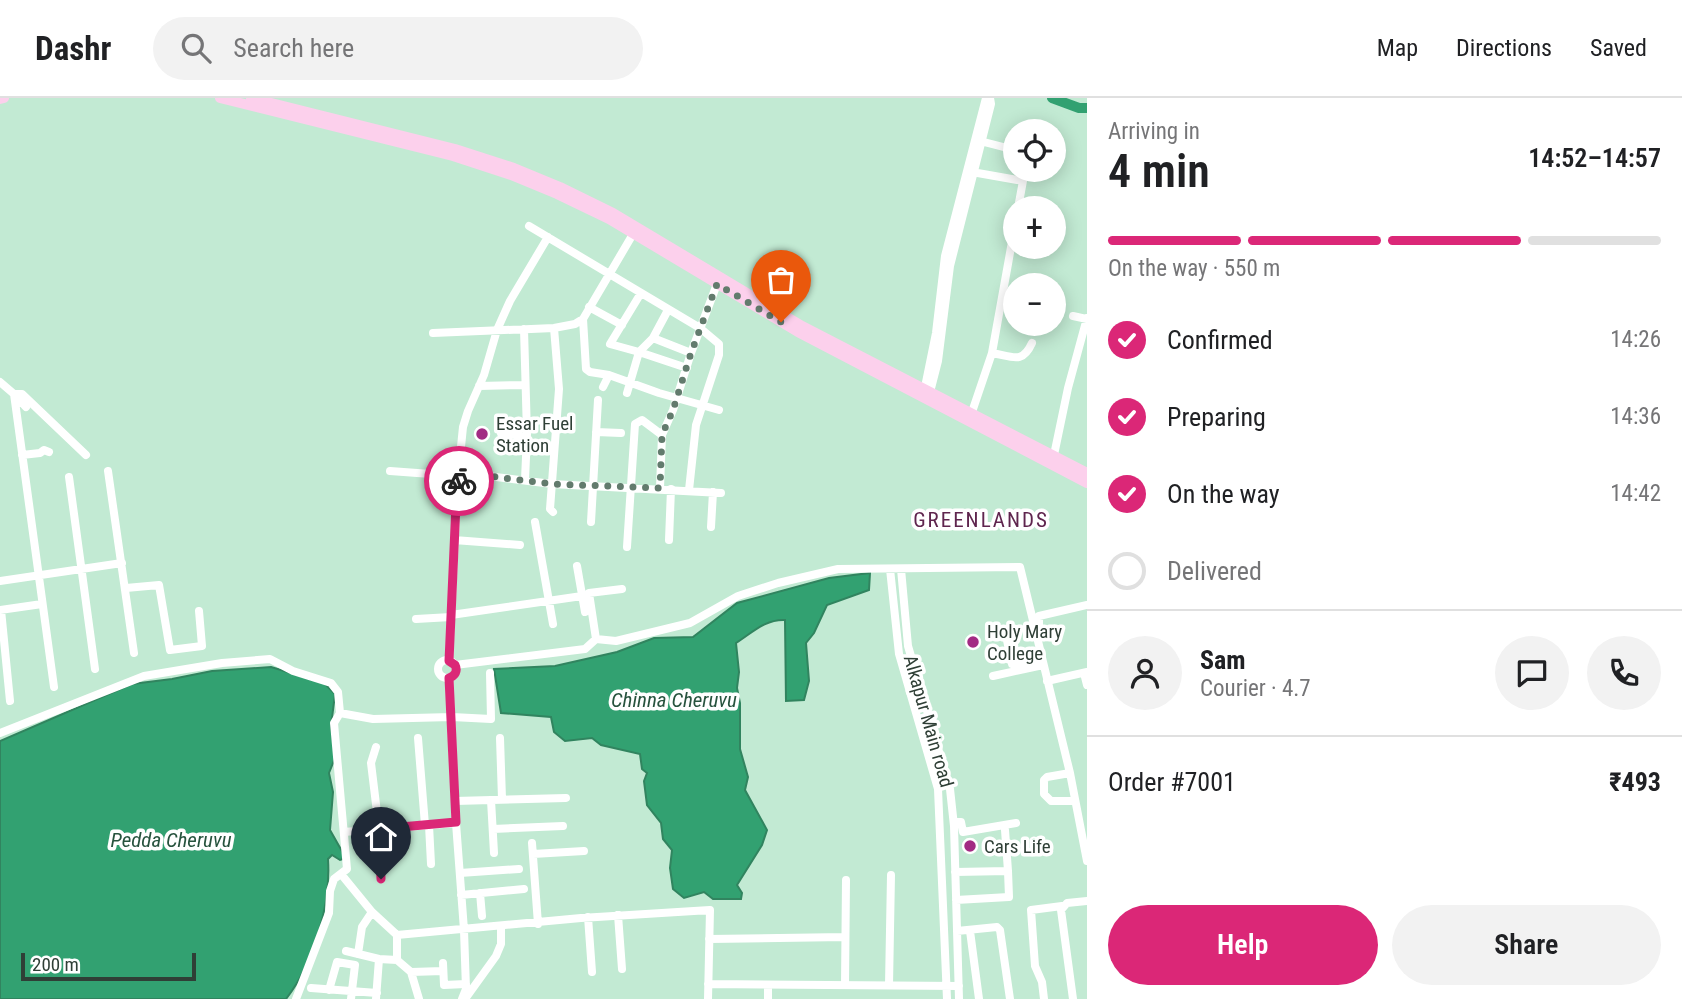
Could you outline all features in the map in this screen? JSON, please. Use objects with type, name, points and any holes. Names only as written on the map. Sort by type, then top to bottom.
[{"type":"main road","points":[[220,98],[453,156],[557,194],[633,234],[798,332],[926,396],[972,412],[1087,473]]},
{"type":"main road","points":[[251,98],[455,149],[514,168],[560,187],[613,213],[802,326],[1087,483]]},
{"type":"street","points":[[962,204],[991,104],[988,98]]},
{"type":"street","points":[[926,396],[935,355],[946,267],[988,98]]},
{"type":"street","points":[[980,141],[1003,147]]},
{"type":"street","points":[[972,172],[1003,177]]},
{"type":"street","points":[[529,226],[700,328],[719,344],[721,348],[696,425],[689,490]]},
{"type":"street","points":[[633,234],[583,319],[586,369],[719,410]]},
{"type":"street","points":[[449,678],[456,673],[452,663],[451,616],[457,479],[463,427],[484,376],[497,330],[510,301],[548,237]]},
{"type":"street","points":[[972,412],[992,353],[1009,259]]},
{"type":"street","points":[[660,488],[662,435],[717,284]]},
{"type":"street","points":[[641,293],[610,344],[687,368]]},
{"type":"street","points":[[589,307],[622,325]]},
{"type":"street","points":[[627,393],[639,352],[653,338],[667,310]]},
{"type":"street","points":[[1054,456],[1068,388],[1087,319],[1073,316]]},
{"type":"street","points":[[432,333],[554,328],[575,324],[583,319]]},
{"type":"street","points":[[553,512],[550,509],[559,389],[554,328]]},
{"type":"street","points":[[524,329],[527,437],[525,480]]},
{"type":"street","points":[[653,338],[691,353]]},
{"type":"street","points":[[992,353],[1022,358],[1027,355],[1032,343]]},
{"type":"street","points":[[603,387],[609,375]]},
{"type":"street","points":[[0,382],[26,407]]},
{"type":"street","points":[[479,386],[525,385]]},
{"type":"street","points":[[14,394],[54,687]]},
{"type":"street","points":[[14,394],[22,394],[86,455]]},
{"type":"street","points":[[591,522],[598,400]]},
{"type":"street","points":[[627,547],[635,424],[642,420],[662,435]]},
{"type":"street","points":[[596,432],[621,433]]},
{"type":"street","points":[[501,433],[527,437]]},
{"type":"street","points":[[23,455],[44,450],[50,452]]},
{"type":"street","points":[[460,460],[472,474]]},
{"type":"street","points":[[108,471],[134,653]]},
{"type":"street","points":[[390,471],[457,479],[472,474],[552,484],[717,493],[711,527]]},
{"type":"street","points":[[69,477],[95,668]]},
{"type":"street","points":[[669,540],[671,489]]},
{"type":"street","points":[[535,522],[553,624]]},
{"type":"street","points":[[454,540],[520,545]]},
{"type":"street","points":[[0,581],[122,563]]},
{"type":"street","points":[[577,566],[585,612]]},
{"type":"street","points":[[449,678],[442,676],[438,670],[440,664],[585,649],[596,639],[617,641],[690,622],[738,596],[813,574],[853,568],[1020,567],[1042,662],[1049,680]]},
{"type":"street","name":"Alkapur Main road","points":[[890,569],[899,654],[936,785],[947,999]]},
{"type":"street","name":"Alkapur Main road","points":[[901,569],[908,646],[948,782],[954,822],[959,999]]},
{"type":"street","points":[[126,588],[159,585],[170,650],[202,646],[199,611]]},
{"type":"street","points":[[596,639],[589,593],[622,589]]},
{"type":"street","points":[[416,619],[582,596]]},
{"type":"street","points":[[10,701],[0,610],[43,604]]},
{"type":"street","points":[[1087,605],[1041,615],[1038,618],[1087,861]]},
{"type":"street","points":[[1005,631],[1012,664],[1042,662]]},
{"type":"street","points":[[0,733],[144,676],[222,663],[270,659],[293,671],[331,683],[338,692],[340,713],[334,723],[347,869],[334,879],[330,891],[329,913],[296,999]]},
{"type":"street","points":[[993,676],[1042,662]]},
{"type":"street","points":[[340,713],[373,719],[491,719],[490,673]]},
{"type":"street","points":[[1049,680],[1086,673],[1087,685]]},
{"type":"street","points":[[449,678],[464,930],[464,999]]},
{"type":"street","points":[[418,738],[431,864]]},
{"type":"street","points":[[500,738],[502,799]]},
{"type":"street","points":[[376,747],[371,763],[379,829],[381,879]]},
{"type":"street","points":[[1070,773],[1047,777],[1044,780],[1044,794],[1051,801],[1075,801]]},
{"type":"street","points":[[936,785],[948,782]]},
{"type":"street","points":[[455,801],[566,797]]},
{"type":"street","points":[[491,800],[494,853]]},
{"type":"street","points":[[344,832],[456,822]]},
{"type":"street","points":[[954,822],[961,822],[963,832],[1016,824]]},
{"type":"street","points":[[493,829],[563,826]]},
{"type":"street","points":[[956,900],[1009,897],[1005,830]]},
{"type":"street","points":[[532,843],[538,923]]},
{"type":"street","points":[[533,854],[584,851]]},
{"type":"street","points":[[460,873],[519,869]]},
{"type":"street","points":[[955,872],[1008,870]]},
{"type":"street","points":[[341,874],[372,912],[397,935],[589,917],[710,910],[708,999]]},
{"type":"street","points":[[889,985],[891,875]]},
{"type":"street","points":[[845,985],[846,880]]},
{"type":"street","points":[[461,895],[524,890]]},
{"type":"street","points":[[480,893],[482,916]]},
{"type":"street","points":[[1044,999],[1042,982],[1035,966],[1031,910],[1087,901]]},
{"type":"street","points":[[1062,906],[1060,910],[1073,999]]},
{"type":"street","points":[[358,954],[362,927],[372,912]]},
{"type":"street","points":[[618,915],[622,969]]},
{"type":"street","points":[[589,917],[592,972]]},
{"type":"street","points":[[464,999],[496,956],[501,944],[501,926]]},
{"type":"street","points":[[970,930],[979,999]]},
{"type":"street","points":[[957,931],[1000,930],[1010,999]]},
{"type":"street","points":[[397,935],[397,960]]},
{"type":"street","points":[[709,939],[845,937]]},
{"type":"street","points":[[346,951],[379,959],[397,960],[411,972],[419,999]]},
{"type":"street","points":[[311,988],[376,996],[379,959]]},
{"type":"street","points":[[329,990],[337,962],[355,965],[351,995]]},
{"type":"street","points":[[411,972],[443,967],[444,985],[466,984]]},
{"type":"street","points":[[708,984],[959,986]]},
{"type":"street","points":[[768,985],[768,999]]},
{"type":"water","name":"Chinna Cheruvu","points":[[870,573],[869,590],[827,605],[814,633],[806,643],[809,681],[804,700],[786,701],[785,620],[765,624],[736,643],[740,749],[748,777],[745,790],[767,830],[762,845],[737,885],[742,893],[741,899],[713,899],[704,892],[684,898],[673,889],[670,868],[672,850],[663,839],[661,823],[647,805],[644,781],[647,773],[642,769],[640,754],[601,745],[592,738],[565,741],[554,732],[551,717],[501,713],[494,669],[555,666],[617,652],[654,638],[693,637],[737,603],[829,578]]},
{"type":"water","name":"Pedda Cheruvu","points":[[271,667],[324,683],[335,694],[331,726],[335,758],[329,773],[333,792],[330,830],[343,853],[343,859],[332,855],[328,859],[327,895],[319,933],[305,968],[286,999],[0,999],[0,741],[132,684],[212,671]]},
{"type":"waterway","points":[[1052,98],[1079,108],[1087,108]]},
{"type":"way so far","points":[[459,481],[472,474],[552,484],[660,488],[662,435],[717,284],[781,322]]},
{"type":"place","name":"Essar Fuel Station","points":[[482,434]]},
{"type":"place","name":"Holy Mary College","points":[[973,642]]},
{"type":"place","name":"Cars Life","points":[[970,846]]},
{"type":"district","name":"GREENLANDS","points":[[981,520]]},
{"type":"route","points":[[381,879],[379,829],[456,822],[449,678],[454,675],[456,667],[449,661],[459,481]]}]
